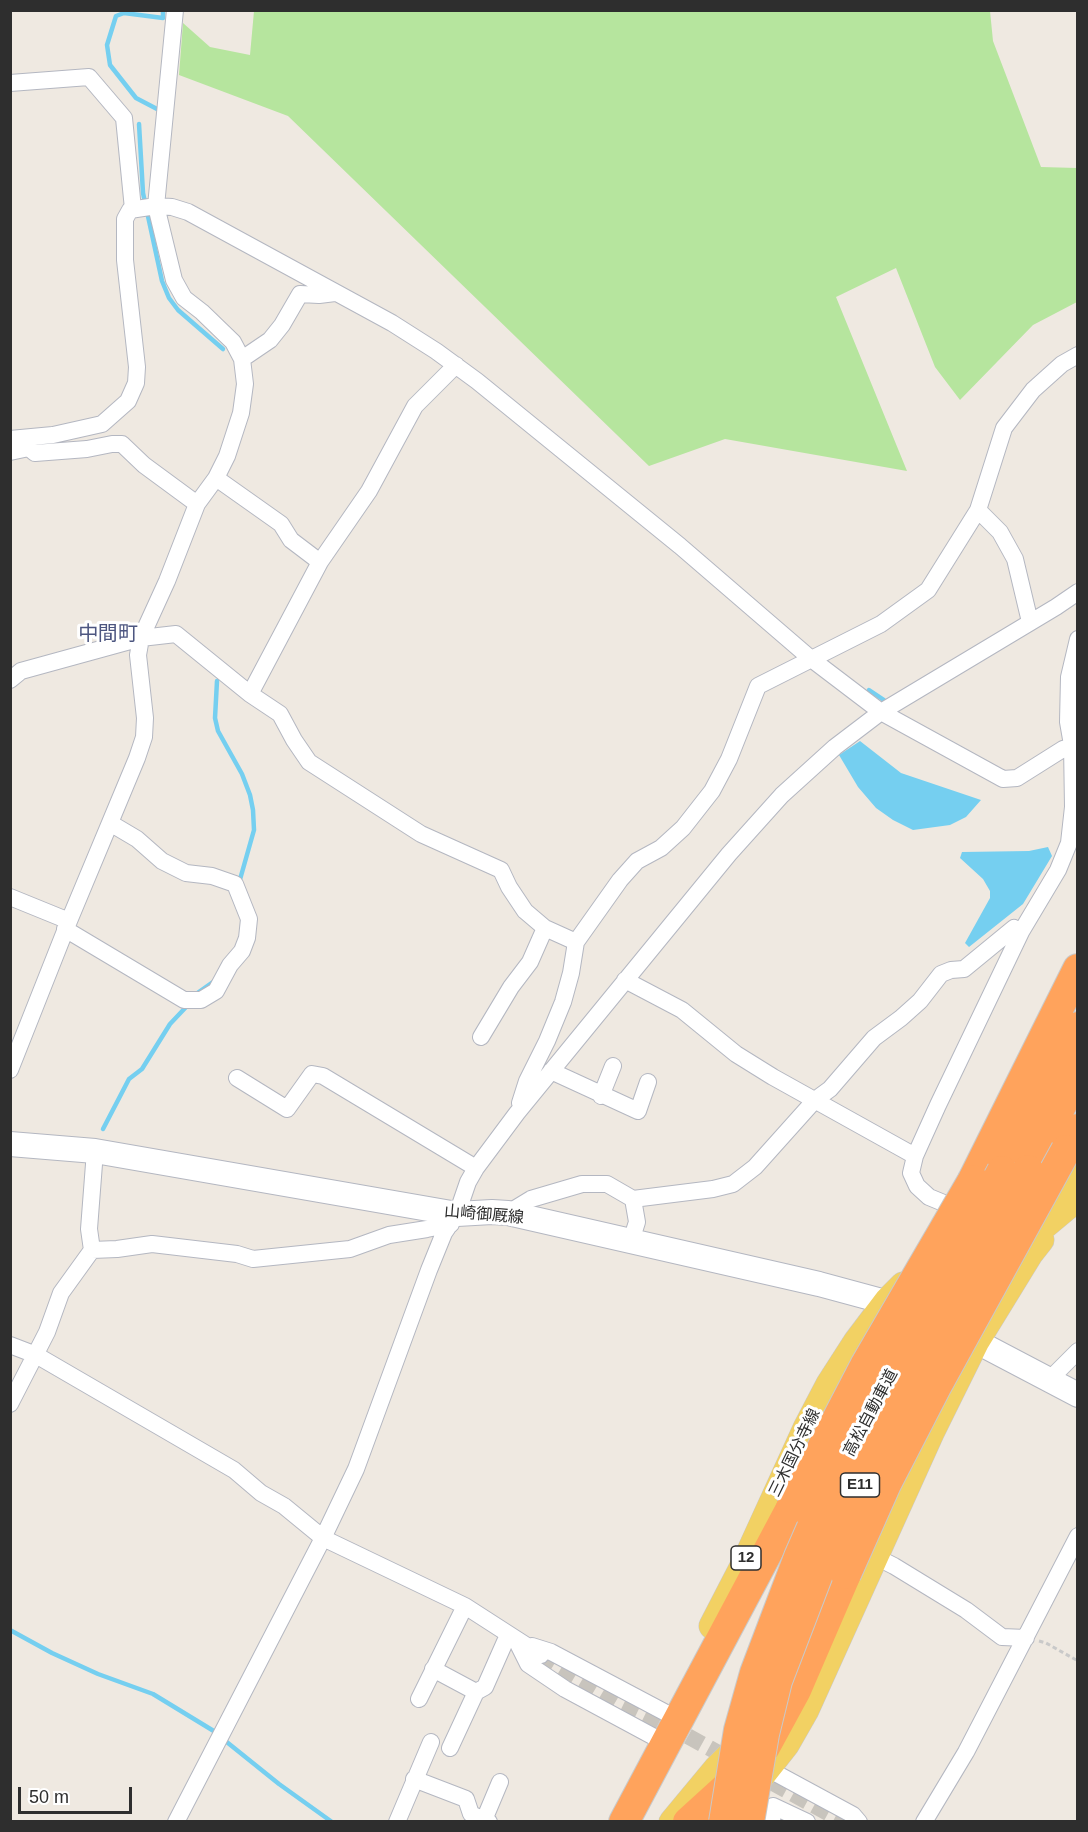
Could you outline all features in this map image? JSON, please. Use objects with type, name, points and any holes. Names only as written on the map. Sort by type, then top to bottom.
[{"type":"highway","points":[[624,1821],[866,1364],[973,1180],[1077,969]]},
{"type":"highway","name":"高松自動車道","points":[[749,1821],[764,1734],[777,1681],[823,1561],[1015,1171],[1077,1027]]},
{"type":"highway","name":"高松自動車道","points":[[724,1821],[739,1730],[755,1673],[823,1502],[1015,1171],[1077,1073]]},
{"type":"highway","points":[[688,1821],[743,1772],[765,1747],[796,1690],[886,1484],[937,1385],[1074,1151]]},
{"type":"main road","name":"山崎御厩線","points":[[10,1144],[95,1150],[454,1219],[492,1212],[508,1213],[819,1284],[887,1301],[948,1327],[1077,1395]]},
{"type":"main road","name":"三木国分寺線","points":[[614,1821],[744,1564],[806,1428],[829,1384],[856,1342],[887,1301],[948,1240],[986,1221],[1074,1151]]},
{"type":"main road","points":[[672,1821],[716,1769],[758,1727],[784,1680],[948,1327],[969,1293],[994,1268],[1073,1202]]},
{"type":"main road","points":[[713,1821],[740,1801],[786,1745],[806,1710],[932,1431],[976,1342],[1029,1254],[1073,1202]]},
{"type":"street","points":[[145,207],[175,10]]},
{"type":"street","points":[[10,83],[88,77],[124,118],[145,207],[174,280],[184,298],[233,342],[242,359],[245,384],[241,414],[227,456],[216,478],[197,504],[167,581],[141,638],[138,655],[145,718],[144,737],[137,758],[67,925],[10,1070]]},
{"type":"street","points":[[10,452],[22,442],[102,424],[128,401],[136,383],[137,367],[125,260],[125,219],[127,214],[145,207],[172,207],[188,212],[392,323],[456,365],[671,539],[810,658],[881,712],[1003,779],[1017,778],[1075,745]]},
{"type":"street","points":[[242,359],[270,340],[282,325],[300,294],[335,293]]},
{"type":"street","points":[[517,1113],[527,1081],[563,1002],[576,942],[620,880],[637,861],[661,848],[683,828],[712,791],[729,759],[758,686],[881,624],[928,590],[978,510],[1004,428],[1033,390],[1062,364],[1077,355]]},
{"type":"street","points":[[250,694],[320,562],[369,491],[415,406],[456,365]]},
{"type":"street","points":[[22,442],[35,453],[122,444],[144,465],[197,504]]},
{"type":"street","points":[[216,478],[281,524],[291,540],[320,562]]},
{"type":"street","points":[[978,510],[1000,532],[1015,559],[1030,622]]},
{"type":"street","points":[[176,1821],[356,1470],[429,1270],[444,1233],[454,1219],[468,1182],[476,1168],[550,1071],[729,854],[782,795],[835,747],[881,712],[1077,592]]},
{"type":"street","points":[[10,680],[21,671],[141,638],[176,634],[250,694],[280,714],[309,762],[421,834],[501,870],[525,911],[545,928],[576,942]]},
{"type":"street","points":[[986,1221],[929,1197],[917,1186],[911,1173],[915,1156],[1021,932],[1058,870],[1069,843],[1075,745],[1068,722],[1069,677],[1077,639]]},
{"type":"street","points":[[10,897],[67,925],[192,1000],[216,991],[230,965],[242,951],[247,938],[249,919],[235,884],[212,876],[186,873],[162,861],[137,838],[110,823]]},
{"type":"street","points":[[481,1037],[510,987],[530,962],[545,928]]},
{"type":"street","points":[[508,1213],[531,1199],[582,1184],[607,1184],[633,1198],[712,1189],[733,1184],[755,1167],[815,1100],[830,1089],[874,1038],[920,1001],[941,974],[964,969],[1014,928],[1021,932]]},
{"type":"street","points":[[625,980],[682,1010],[736,1054],[915,1156]]},
{"type":"street","points":[[602,1096],[613,1066]]},
{"type":"street","points":[[550,1071],[638,1112],[648,1082]]},
{"type":"street","points":[[237,1078],[287,1109],[312,1074],[323,1076],[476,1168]]},
{"type":"street","points":[[10,1404],[26,1351],[61,1293],[92,1250],[89,1229],[95,1150]]},
{"type":"street","points":[[631,1241],[637,1222],[633,1198]]},
{"type":"street","points":[[92,1250],[152,1245],[237,1254],[253,1259],[350,1249],[388,1234],[427,1229],[454,1219]]},
{"type":"street","points":[[26,1351],[234,1470],[261,1493],[284,1506],[323,1538],[465,1606],[541,1655]]},
{"type":"street","points":[[1049,1380],[1077,1351]]},
{"type":"street","points":[[924,1821],[966,1752],[1077,1536]]},
{"type":"street","points":[[876,1557],[966,1610],[1002,1637],[1026,1638]]},
{"type":"street","points":[[419,1699],[465,1606]]},
{"type":"street","points":[[512,1638],[551,1652],[668,1714]]},
{"type":"street","points":[[450,1748],[476,1692],[485,1686],[512,1638]]},
{"type":"street","points":[[512,1638],[528,1664],[565,1689],[656,1738]]},
{"type":"street","points":[[433,1669],[476,1692]]},
{"type":"street","points":[[397,1821],[431,1742]]},
{"type":"street","points":[[768,1769],[853,1815],[859,1821]]},
{"type":"street","points":[[414,1779],[466,1800],[478,1819],[500,1782]]},
{"type":"street","points":[[772,1821],[773,1806],[807,1821]]},
{"type":"path","points":[[1026,1638],[1046,1643],[1077,1660]]},
{"type":"green space","points":[[254,11],[990,11],[993,41],[1041,167],[1077,168],[1077,302],[1033,325],[960,400],[935,367],[896,268],[836,297],[907,471],[725,439],[649,466],[288,116],[179,75],[183,23],[210,47],[250,55]]},
{"type":"water","points":[[860,741],[901,773],[981,800],[966,817],[950,825],[913,830],[876,808],[858,787],[839,755]]},
{"type":"water","points":[[1048,847],[1052,856],[1023,904],[969,947],[965,943],[990,898],[990,891],[983,879],[960,858],[962,852],[1029,851]]},
{"type":"waterway","points":[[157,109],[136,98],[110,65],[107,45],[116,16],[124,13],[163,18],[163,10]]},
{"type":"waterway","points":[[139,124],[143,193],[162,281],[169,298],[178,310],[223,349]]},
{"type":"waterway","points":[[217,681],[215,718],[218,731],[242,774],[253,810],[254,830],[239,883]]},
{"type":"waterway","points":[[869,690],[884,700]]},
{"type":"waterway","points":[[196,994],[213,982]]},
{"type":"waterway","points":[[103,1129],[129,1079],[142,1069],[170,1024],[187,1006]]},
{"type":"waterway","points":[[10,1630],[98,1674],[153,1694],[217,1733]]},
{"type":"waterway","points":[[223,1739],[279,1784],[332,1822]]},
{"type":"tunnel","points":[[541,1655],[623,1704],[682,1733],[844,1822]]},
{"type":"district","name":"中間町","points":[[108,634]]}]
